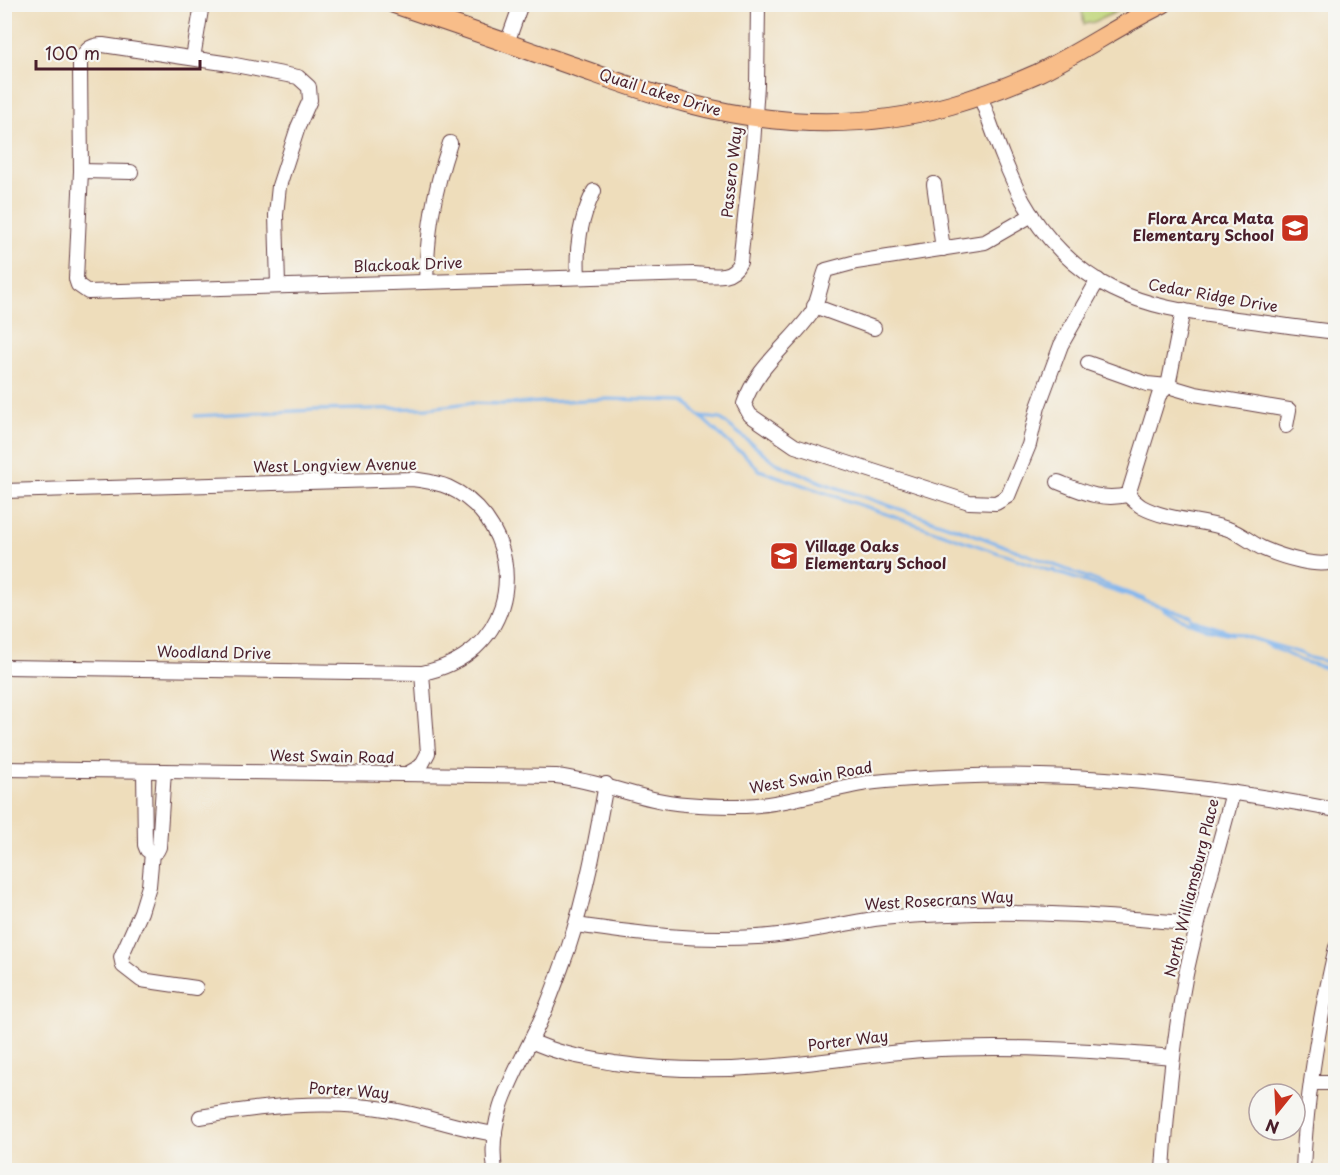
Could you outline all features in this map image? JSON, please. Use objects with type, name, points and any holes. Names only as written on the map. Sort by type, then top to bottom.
[{"type":"main road","name":"Quail Lakes Drive","points":[[394,4],[684,103],[754,117],[806,122],[870,120],[908,115],[950,105],[1035,74],[1163,4]]},
{"type":"street","points":[[193,58],[202,4]]},
{"type":"street","points":[[507,43],[520,4]]},
{"type":"street","name":"Passero Way","points":[[735,270],[740,262],[753,145],[758,4]]},
{"type":"street","points":[[131,172],[81,171],[80,64],[86,50],[92,46],[103,45],[193,58],[298,77],[309,87],[310,100],[298,128],[278,193],[276,215],[278,285]]},
{"type":"street","name":"Cedar Ridge Drive","points":[[980,95],[1007,167],[1032,215],[1057,247],[1098,280],[1138,300],[1183,310],[1335,332]]},
{"type":"street","points":[[426,281],[428,235],[433,200],[450,143]]},
{"type":"street","name":"Blackoak Drive","points":[[81,171],[76,279],[78,285],[88,292],[426,281],[724,275],[735,270]]},
{"type":"street","points":[[934,184],[943,249]]},
{"type":"street","points":[[578,277],[579,231],[594,191]]},
{"type":"street","points":[[1032,215],[985,242],[856,262],[826,270],[812,312],[764,368],[748,391],[744,404],[750,416],[795,446],[969,502],[996,503],[1008,496],[1029,445],[1038,407],[1061,345],[1098,280]]},
{"type":"street","points":[[814,306],[874,328]]},
{"type":"street","points":[[1128,495],[1159,395],[1168,386],[1183,310]]},
{"type":"street","points":[[1088,363],[1146,384],[1168,386],[1195,394],[1289,410],[1286,426]]},
{"type":"street","name":"West Longview Avenue","points":[[4,490],[413,479],[448,487],[472,502],[489,521],[503,551],[507,571],[506,588],[501,610],[488,633],[475,648],[441,669],[422,673]]},
{"type":"street","points":[[1058,482],[1100,498],[1128,495]]},
{"type":"street","points":[[1128,495],[1141,507],[1231,530],[1264,549],[1316,564],[1327,564],[1335,560]]},
{"type":"street","name":"Woodland Drive","points":[[4,667],[422,673]]},
{"type":"street","points":[[406,774],[421,766],[428,753],[422,673]]},
{"type":"street","name":"West Swain Road","points":[[4,769],[556,776],[606,784],[653,799],[686,804],[736,807],[793,800],[867,783],[963,777],[1081,777],[1233,792],[1335,810]]},
{"type":"street","points":[[144,771],[145,845],[152,853]]},
{"type":"street","points":[[152,853],[159,847],[164,771]]},
{"type":"street","points":[[495,1170],[492,1152],[497,1115],[543,1015],[576,924],[593,854],[606,784]]},
{"type":"street","name":"North Williamsburg Place","points":[[1163,1170],[1173,1057],[1185,980],[1197,924],[1233,792]]},
{"type":"street","points":[[152,853],[149,886],[141,912],[121,957],[123,966],[141,980],[196,988]]},
{"type":"street","name":"West Rosecrans Way","points":[[576,924],[651,936],[706,939],[759,937],[876,919],[954,914],[1020,913],[1102,916],[1197,924]]},
{"type":"street","points":[[1303,1170],[1311,1083],[1323,1002],[1335,947]]},
{"type":"street","name":"Porter Way","points":[[531,1041],[553,1052],[586,1059],[683,1069],[744,1069],[880,1054],[983,1047],[1092,1050],[1173,1057]]},
{"type":"street","points":[[1311,1083],[1335,1083]]},
{"type":"street","name":"Porter Way","points":[[200,1117],[272,1106],[335,1104],[389,1110],[440,1121],[469,1131],[495,1134]]},
{"type":"green space","points":[[1081,4],[1131,5],[1094,22],[1084,24]]},
{"type":"waterway","points":[[195,416],[314,410],[428,408],[469,403],[503,404],[607,399],[685,401],[759,470],[1051,571],[1054,570],[1191,616],[1192,620],[1310,658],[1333,663],[1336,666]]},
{"type":"waterway","points":[[702,417],[721,419],[776,463],[823,483],[970,533],[1144,599]]},
{"type":"waterway","points":[[1163,609],[1197,625],[1233,634]]},
{"type":"waterway","points":[[1265,644],[1302,661],[1336,671]]},
{"type":"place","name":"Flora Arca Mata Elementary School","points":[[1295,228]]},
{"type":"place","name":"Village Oaks Elementary School","points":[[784,556]]}]
